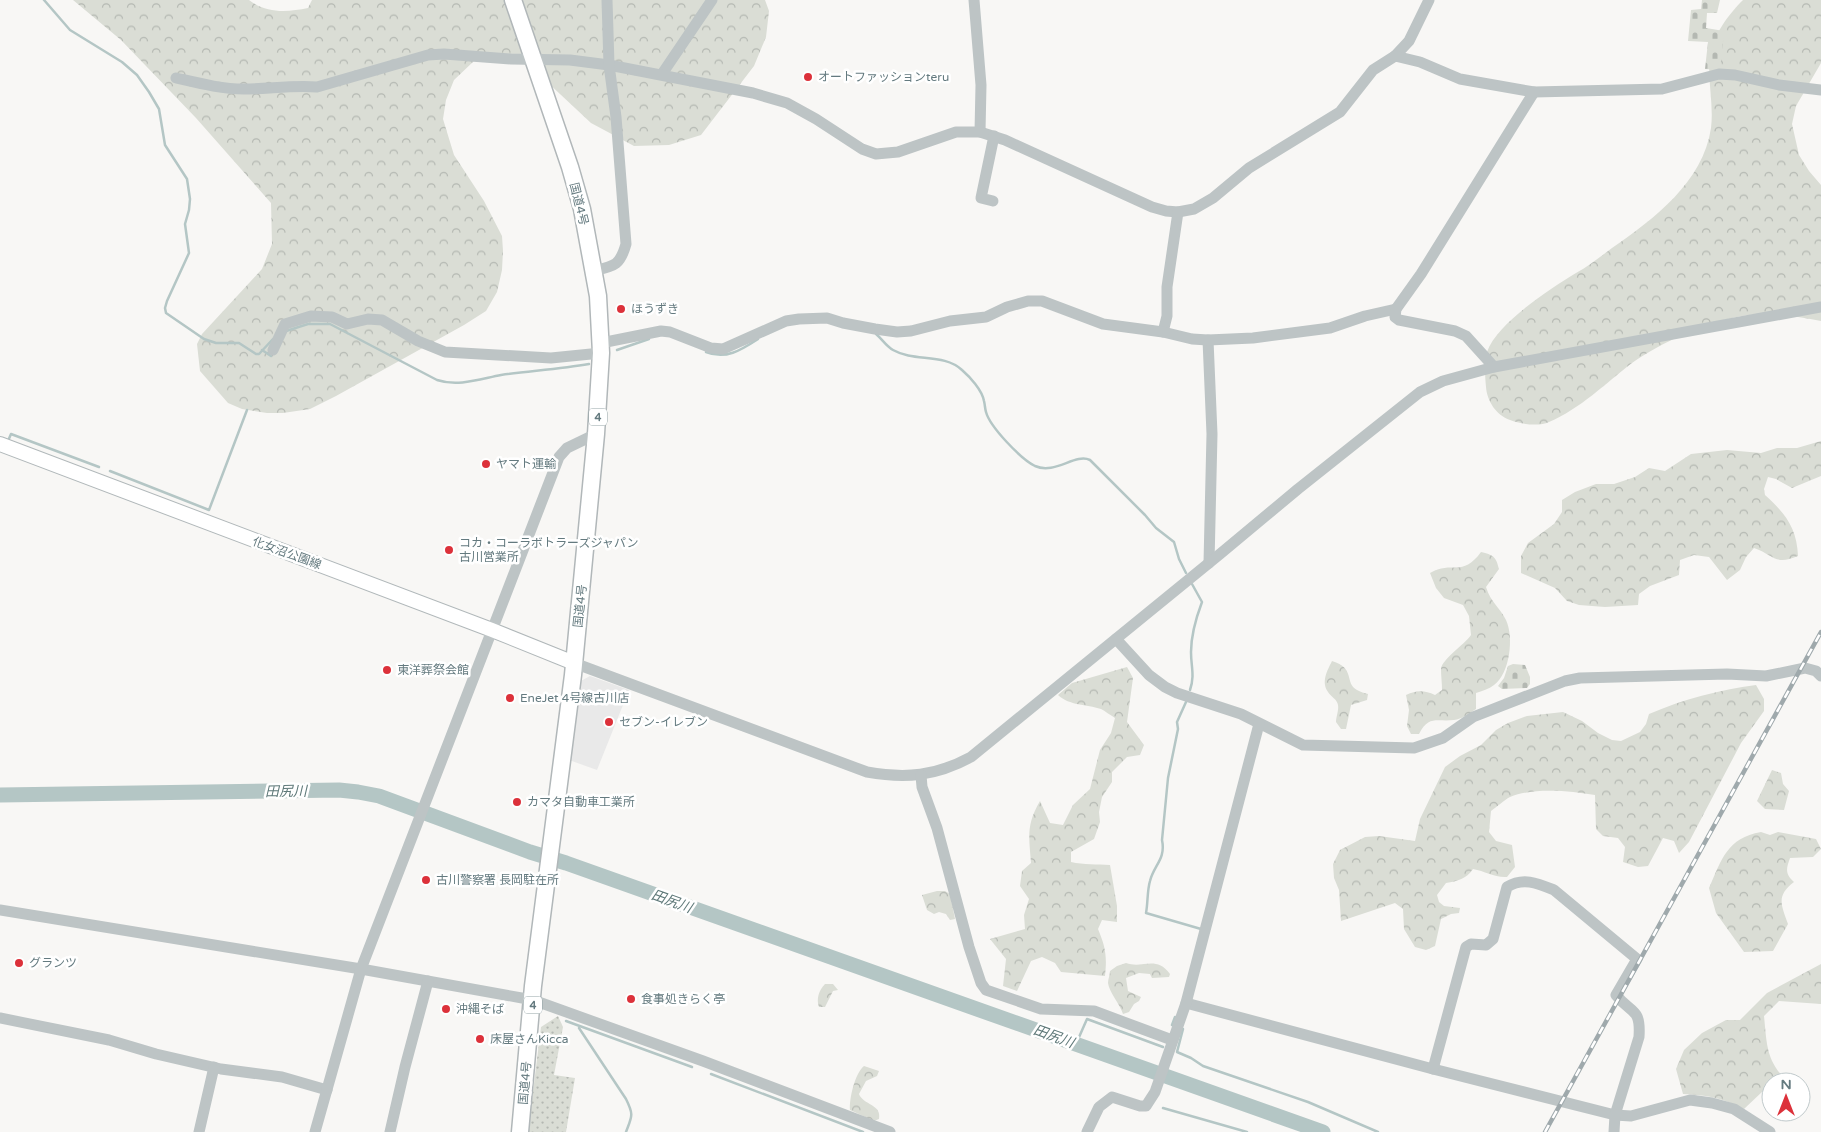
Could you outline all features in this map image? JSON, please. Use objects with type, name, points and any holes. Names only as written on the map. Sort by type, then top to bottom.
[{"type":"highway","name":"国道4号","points":[[513,0],[582,210],[598,296],[601,348],[596,434],[574,663],[533,986],[520,1132]]},
{"type":"main road","name":"化女沼公園線","points":[[0,444],[492,630],[574,663]]},
{"type":"street","points":[[593,271],[616,265],[622,259],[626,244],[616,117],[609,65],[607,0]]},
{"type":"street","points":[[662,74],[712,0]]},
{"type":"street","points":[[974,0],[981,85],[980,132]]},
{"type":"street","points":[[176,78],[211,86],[243,89],[317,87],[428,56],[444,54],[570,60],[609,65],[753,93],[787,103],[816,119],[862,149],[876,154],[898,152],[956,132],[980,132],[994,136],[1152,207],[1178,212],[1194,209],[1213,198],[1249,168],[1340,112],[1373,70],[1395,56],[1409,41],[1429,0]]},
{"type":"street","points":[[1395,56],[1420,62],[1460,79],[1534,92],[1654,90],[1719,74],[1735,75],[1779,85],[1821,90]]},
{"type":"street","points":[[1494,367],[1466,336],[1456,331],[1399,320],[1395,317],[1396,309],[1421,274],[1534,92]]},
{"type":"street","points":[[993,201],[981,198],[994,136]]},
{"type":"street","points":[[1163,332],[1167,316],[1167,287],[1178,212]]},
{"type":"street","points":[[273,350],[285,324],[311,316],[332,317],[347,324],[368,319],[382,320],[425,344],[445,352],[551,358],[601,348],[661,330],[711,348],[723,349],[786,321],[799,319],[827,318],[843,323],[897,332],[911,331],[950,321],[986,317],[1007,306],[1034,301],[1047,302],[1104,324],[1163,332],[1192,340],[1253,338],[1330,328],[1366,316],[1396,309]]},
{"type":"street","points":[[574,663],[867,772],[893,775],[921,775],[953,767],[971,757],[1298,489],[1420,392],[1443,381],[1494,367],[1821,307]]},
{"type":"street","points":[[1208,340],[1212,434],[1209,563]]},
{"type":"street","points":[[315,1132],[360,969],[559,457],[567,448],[596,434]]},
{"type":"street","points":[[1116,639],[1149,675],[1165,687],[1176,693],[1241,714],[1303,744],[1414,748],[1443,738],[1473,717],[1565,681],[1572,680],[1727,674],[1766,676],[1805,668],[1816,671],[1821,676]]},
{"type":"street","points":[[1087,1132],[1099,1107],[1112,1097],[1140,1106],[1146,1106],[1155,1092],[1186,1003],[1259,724]]},
{"type":"street","points":[[921,775],[922,786],[938,828],[969,947],[981,983],[986,990],[1041,1009],[1083,1009],[1094,1011],[1172,1040]]},
{"type":"street","points":[[1433,1069],[1466,947],[1471,944],[1486,945],[1493,939],[1507,887],[1521,881],[1532,882],[1554,890],[1637,959],[1616,995],[1635,1012],[1640,1027],[1639,1038],[1615,1115],[1614,1132]]},
{"type":"street","points":[[0,910],[360,969],[533,1000],[703,1061],[890,1132]]},
{"type":"street","points":[[390,1132],[428,981]]},
{"type":"street","points":[[1186,1003],[1615,1115],[1631,1116],[1690,1100],[1734,1109],[1770,1132]]},
{"type":"street","points":[[0,1018],[109,1040],[164,1056],[214,1067],[282,1077],[327,1090]]},
{"type":"street","points":[[198,1132],[214,1067]]},
{"type":"shaded area","points":[[590,676],[629,690],[597,770],[569,760],[579,682]]},
{"type":"green space","points":[[73,0],[249,0],[263,8],[285,11],[308,8],[312,0],[765,0],[769,11],[766,37],[754,66],[701,135],[669,145],[634,146],[591,123],[545,80],[523,63],[474,61],[454,80],[446,100],[443,119],[454,155],[484,201],[502,236],[502,270],[497,292],[486,311],[464,325],[310,409],[267,413],[242,409],[228,403],[200,371],[197,344],[202,334],[262,269],[272,244],[271,203],[196,118],[121,40]]},
{"type":"green space","points":[[1702,0],[1720,0],[1717,13],[1707,13],[1706,28],[1724,31],[1720,70],[1705,69],[1708,42],[1688,41],[1691,10],[1701,9]]},
{"type":"green space","points":[[1743,0],[1821,0],[1821,63],[1796,106],[1792,124],[1799,155],[1821,185],[1821,321],[1762,314],[1742,316],[1714,323],[1685,334],[1643,355],[1582,403],[1545,424],[1530,424],[1505,418],[1493,407],[1487,392],[1485,360],[1493,341],[1501,330],[1525,308],[1590,264],[1660,212],[1687,182],[1698,165],[1706,147],[1711,128],[1712,110],[1709,66],[1714,41],[1722,26]]},
{"type":"green space","points":[[1821,441],[1821,476],[1792,488],[1776,479],[1768,477],[1764,489],[1765,495],[1789,522],[1795,537],[1798,556],[1779,560],[1754,548],[1746,557],[1740,570],[1727,580],[1709,557],[1694,555],[1680,560],[1679,575],[1650,586],[1639,594],[1638,605],[1605,607],[1579,605],[1567,601],[1555,588],[1521,573],[1521,556],[1528,543],[1554,524],[1562,512],[1562,500],[1575,492],[1596,484],[1614,484],[1635,477],[1649,468],[1665,471],[1691,454],[1727,450],[1761,453],[1777,448],[1797,448]]},
{"type":"green space","points":[[1481,552],[1493,557],[1497,561],[1499,569],[1486,587],[1490,597],[1506,620],[1510,636],[1509,654],[1504,672],[1494,685],[1476,693],[1476,709],[1471,713],[1457,719],[1430,722],[1426,724],[1419,734],[1411,734],[1407,726],[1409,710],[1406,695],[1420,691],[1435,695],[1442,690],[1442,665],[1471,635],[1469,616],[1463,605],[1444,598],[1436,588],[1430,573],[1438,569],[1462,567],[1474,560]]},
{"type":"green space","points":[[1332,661],[1347,671],[1353,687],[1358,691],[1368,694],[1367,700],[1351,705],[1346,729],[1341,729],[1336,722],[1337,703],[1328,692],[1325,684],[1325,676]]},
{"type":"green space","points":[[1513,664],[1525,665],[1530,677],[1530,684],[1527,688],[1502,689],[1498,686],[1504,678],[1508,666]]},
{"type":"green space","points":[[1127,667],[1133,678],[1127,722],[1144,745],[1140,755],[1127,757],[1112,772],[1112,782],[1102,797],[1099,812],[1100,822],[1094,839],[1071,852],[1071,862],[1110,865],[1117,906],[1117,922],[1102,920],[1098,929],[1105,952],[1105,976],[1061,972],[1055,963],[1042,957],[1031,961],[1017,991],[1003,986],[1006,959],[990,939],[1025,929],[1024,915],[1029,899],[1020,886],[1022,871],[1031,863],[1030,824],[1032,817],[1040,801],[1050,823],[1063,825],[1073,805],[1090,789],[1100,750],[1111,733],[1115,718],[1101,709],[1073,703],[1058,695],[1072,683]]},
{"type":"green space","points":[[1756,685],[1764,699],[1764,711],[1741,743],[1689,842],[1679,853],[1674,841],[1663,838],[1648,866],[1638,867],[1623,862],[1625,847],[1618,838],[1603,836],[1596,829],[1595,795],[1552,791],[1520,794],[1508,798],[1491,811],[1489,832],[1496,841],[1512,845],[1515,867],[1507,877],[1473,869],[1461,879],[1446,883],[1437,895],[1439,902],[1444,906],[1460,908],[1459,913],[1451,914],[1441,919],[1435,946],[1426,950],[1415,947],[1404,929],[1403,909],[1395,903],[1341,921],[1339,890],[1334,878],[1333,864],[1340,850],[1365,837],[1379,836],[1415,841],[1420,819],[1445,767],[1460,756],[1481,745],[1496,730],[1508,723],[1527,716],[1563,712],[1582,721],[1598,733],[1612,740],[1621,741],[1640,732],[1646,724],[1649,714],[1702,696]]},
{"type":"green space","points":[[1772,770],[1781,773],[1783,784],[1789,791],[1784,810],[1765,809],[1757,801]]},
{"type":"green space","points":[[1761,832],[1770,835],[1778,832],[1816,839],[1821,849],[1813,857],[1790,858],[1787,871],[1794,882],[1782,896],[1783,911],[1788,924],[1773,951],[1744,952],[1716,913],[1709,888],[1727,851],[1740,839]]},
{"type":"green space","points":[[945,891],[950,894],[955,919],[950,920],[946,914],[939,912],[934,914],[927,910],[922,895]]},
{"type":"green space","points":[[1126,963],[1160,965],[1170,974],[1169,977],[1152,978],[1150,974],[1139,973],[1126,978],[1128,991],[1141,997],[1129,1012],[1123,1014],[1110,990],[1108,982],[1110,971]]},
{"type":"green space","points":[[1821,964],[1821,1004],[1779,1001],[1764,1016],[1769,1052],[1775,1067],[1779,1072],[1761,1072],[1761,1093],[1744,1109],[1715,1098],[1683,1094],[1676,1069],[1684,1050],[1702,1033],[1726,1020],[1740,1020],[1767,993]]},
{"type":"green space","points":[[825,984],[833,984],[838,990],[833,991],[825,1007],[819,1007],[819,995]]},
{"type":"green space","points":[[558,1016],[563,1027],[554,1075],[575,1078],[566,1132],[528,1132],[541,1027]]},
{"type":"green space","points":[[864,1066],[879,1071],[877,1076],[866,1081],[859,1094],[861,1098],[878,1110],[879,1119],[874,1121],[850,1110],[853,1086]]},
{"type":"waterway","points":[[44,0],[70,30],[122,62],[137,75],[159,109],[165,145],[187,179],[190,199],[185,224],[189,253],[167,301],[166,313],[204,339],[216,343],[239,343],[256,354],[259,354],[273,339]]},
{"type":"waterway","points":[[286,331],[308,324],[330,324],[437,380],[453,383],[589,364]]},
{"type":"waterway","points":[[876,334],[891,348],[901,354],[947,361],[962,370],[981,392],[986,412],[993,426],[1014,450],[1035,466],[1050,468],[1078,459],[1090,460],[1156,528],[1174,542],[1186,573]]},
{"type":"waterway","points":[[617,350],[649,339]]},
{"type":"waterway","points":[[706,352],[720,355],[733,353],[758,339]]},
{"type":"waterway","points":[[262,350],[271,356]]},
{"type":"waterway","points":[[110,471],[209,510],[247,410]]},
{"type":"waterway","points":[[6,440],[8,441],[11,434],[99,467]]},
{"type":"waterway","points":[[1190,690],[1193,675],[1192,639],[1202,602],[1192,584]]},
{"type":"waterway","points":[[1186,702],[1177,722],[1178,729],[1168,778],[1162,840],[1163,847],[1161,857],[1150,881],[1146,913],[1201,929],[1201,931]]},
{"type":"waterway","name":"田尻川","points":[[0,795],[339,790],[379,796],[530,852],[566,863],[1323,1132]]},
{"type":"waterway","points":[[1172,1025],[1175,1017]]},
{"type":"waterway","points":[[1076,1044],[1087,1019],[1163,1047]]},
{"type":"waterway","points":[[566,1021],[692,1067]]},
{"type":"waterway","points":[[579,1028],[629,1104],[631,1116],[626,1132]]},
{"type":"waterway","points":[[1182,1029],[1177,1052],[1203,1066],[1308,1102],[1378,1132]]},
{"type":"waterway","points":[[711,1074],[863,1132]]},
{"type":"waterway","points":[[1163,1108],[1247,1132]]},
{"type":"railway","points":[[1545,1132],[1821,632]]},
{"type":"place","name":"オートファッションteru","points":[[808,77]]},
{"type":"place","name":"ほうずき","points":[[621,309]]},
{"type":"place","name":"ヤマト運輸","points":[[486,464]]},
{"type":"place","name":"コカ・コーラボトラーズジャパン 古川営業所","points":[[449,550]]},
{"type":"place","name":"東洋葬祭会館","points":[[387,670]]},
{"type":"place","name":"EneJet 4号線古川店","points":[[510,698]]},
{"type":"place","name":"セブン-イレブン","points":[[609,722]]},
{"type":"place","name":"カマタ自動車工業所","points":[[517,802]]},
{"type":"place","name":"古川警察署 長岡駐在所","points":[[426,880]]},
{"type":"place","name":"グランツ","points":[[19,963]]},
{"type":"place","name":"食事処きらく亭","points":[[631,999]]},
{"type":"place","name":"沖縄そば","points":[[446,1009]]},
{"type":"place","name":"床屋さんKicca","points":[[480,1039]]}]
